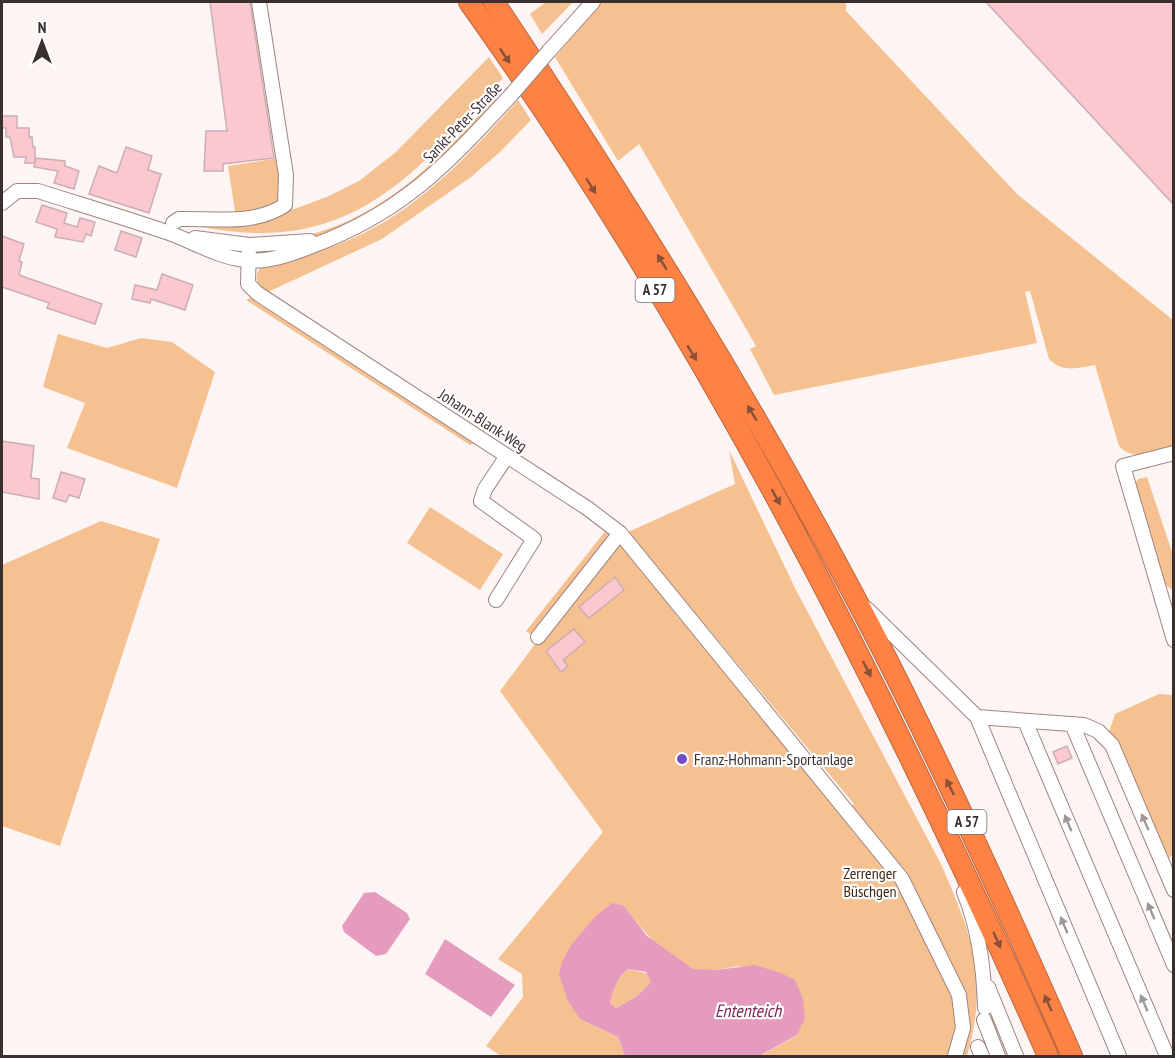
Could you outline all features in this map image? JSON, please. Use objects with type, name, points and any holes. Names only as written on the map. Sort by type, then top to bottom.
[{"type":"highway","name":"A 57","points":[[469,2],[602,203],[747,445],[893,718],[1048,1056]]},
{"type":"highway","name":"A 57","points":[[494,2],[650,241],[766,436],[852,593],[968,824],[1072,1056]]},
{"type":"street","points":[[171,228],[179,219],[252,218],[275,212],[285,205],[286,175],[259,2]]},
{"type":"street","name":"Sankt-Peter-Straße","points":[[171,228],[227,257],[248,261],[298,252],[332,239],[390,210],[423,185],[512,94],[593,2]]},
{"type":"street","name":"Sankt-Peter-Straße","points":[[3,196],[17,191],[38,191],[171,228],[249,245],[332,239]]},
{"type":"street","name":"Johann-Blank-Weg","points":[[249,245],[249,284],[257,293],[507,456],[620,533],[634,546],[902,879],[959,995],[963,1028],[955,1056]]},
{"type":"street","points":[[1173,453],[1122,466],[1173,640]]},
{"type":"street","points":[[496,600],[534,539],[482,501],[485,489],[507,456]]},
{"type":"street","points":[[538,637],[620,533]]},
{"type":"street","points":[[852,593],[977,717],[1119,1056]]},
{"type":"street","points":[[977,717],[1084,725],[1098,731],[1112,745],[1173,890]]},
{"type":"street","points":[[893,718],[911,779],[969,904],[979,940],[984,976],[984,1014],[998,1056]]},
{"type":"street","points":[[1025,721],[1167,1056]]},
{"type":"street","points":[[1072,724],[1173,965]]},
{"type":"street","points":[[1168,876],[1173,862]]},
{"type":"street","points":[[984,976],[1016,1056]]},
{"type":"green space","points":[[546,2],[573,2],[542,34],[530,14]]},
{"type":"green space","points":[[602,2],[846,2],[846,11],[1017,194],[1173,320],[1173,448],[1137,455],[1119,446],[1095,365],[1065,368],[1049,359],[1030,291],[1025,292],[1037,343],[774,395],[750,349],[756,346],[639,144],[618,161],[555,57]]},
{"type":"green space","points":[[489,57],[503,78],[433,153],[399,182],[364,206],[326,223],[284,232],[236,232],[180,222],[265,220],[329,196],[359,181],[396,152]]},
{"type":"green space","points":[[495,97],[498,100],[441,160],[380,209],[324,235],[312,238],[305,236],[334,227],[387,199],[433,162]]},
{"type":"green space","points":[[518,100],[531,120],[500,152],[471,177],[382,239],[268,292],[258,285],[257,274],[264,265],[340,244],[386,221],[407,207],[467,156]]},
{"type":"green space","points":[[280,158],[281,202],[236,217],[228,166]]},
{"type":"green space","points":[[252,297],[477,442],[470,445],[246,300]]},
{"type":"green space","points":[[58,334],[107,348],[141,338],[172,342],[215,372],[177,488],[67,448],[85,403],[43,387]]},
{"type":"green space","name":"Zerrenger Büschgen","points":[[729,450],[796,590],[941,864],[961,913],[969,936],[977,980],[977,1004],[967,1056],[759,1056],[798,1035],[740,966],[705,970],[683,965],[655,942],[624,906],[580,1019],[618,1037],[625,1056],[501,1056],[486,1046],[523,997],[522,974],[498,959],[603,832],[500,691],[538,640],[526,631],[607,529],[616,544],[628,548],[840,815],[854,804],[628,532],[735,484]]},
{"type":"green space","points":[[1147,477],[1173,555],[1173,590],[1165,585],[1133,486],[1138,479]]},
{"type":"green space","points":[[430,507],[503,554],[480,590],[407,543]]},
{"type":"green space","points":[[101,521],[160,539],[60,846],[2,826],[2,565]]},
{"type":"green space","points":[[1159,694],[1172,695],[1174,700],[1174,854],[1167,859],[1109,732],[1115,714]]},
{"type":"green space","points":[[628,969],[649,974],[651,982],[636,997],[616,1008],[610,1003],[612,994],[618,980]]},
{"type":"water","points":[[375,892],[407,913],[410,919],[386,954],[376,956],[344,932],[342,926],[364,893]]},
{"type":"water","name":"Ententeich","points":[[612,903],[624,906],[647,936],[693,969],[716,970],[755,965],[795,980],[803,999],[805,1018],[797,1035],[759,1056],[625,1056],[618,1037],[580,1019],[568,1001],[559,975],[562,962],[571,945],[596,916]],"holes":[[[628,969],[646,972],[651,982],[636,997],[616,1008],[610,1003],[616,984],[624,972]]]},
{"type":"water","points":[[445,939],[515,985],[491,1017],[425,974]]},
{"type":"building","points":[[210,2],[250,2],[274,158],[223,164],[223,171],[204,171],[206,131],[227,131]]},
{"type":"building","points":[[986,2],[1173,2],[1173,204]]},
{"type":"building","points":[[2,116],[17,116],[17,128],[29,128],[29,137],[32,137],[33,147],[35,147],[35,162],[36,158],[65,161],[65,166],[79,171],[74,189],[54,183],[58,171],[34,167],[35,163],[25,163],[26,157],[14,157],[10,137],[6,137],[6,128],[2,128]]},
{"type":"building","points":[[126,147],[152,156],[148,170],[161,174],[149,213],[89,194],[99,166],[117,173]]},
{"type":"building","points":[[42,205],[67,213],[64,223],[77,227],[80,218],[95,222],[91,236],[86,234],[83,242],[55,237],[57,229],[36,222]]},
{"type":"building","points":[[121,231],[142,238],[136,257],[115,250]]},
{"type":"building","points":[[2,236],[24,244],[19,261],[22,262],[19,275],[102,304],[95,324],[47,308],[49,303],[2,287]]},
{"type":"building","points":[[162,274],[193,285],[185,310],[151,299],[150,303],[132,299],[135,285],[157,290]]},
{"type":"building","points":[[2,441],[34,446],[31,478],[39,479],[39,499],[2,492]]},
{"type":"building","points":[[61,472],[85,479],[79,498],[69,495],[66,502],[53,498]]},
{"type":"building","points":[[615,577],[624,590],[589,618],[579,607]]},
{"type":"building","points":[[574,629],[585,642],[563,660],[568,666],[561,672],[546,651]]},
{"type":"building","points":[[1067,746],[1072,758],[1058,764],[1053,752]]},
{"type":"place","name":"Franz-Hohmann-Sportanlage","points":[[682,759]]}]
